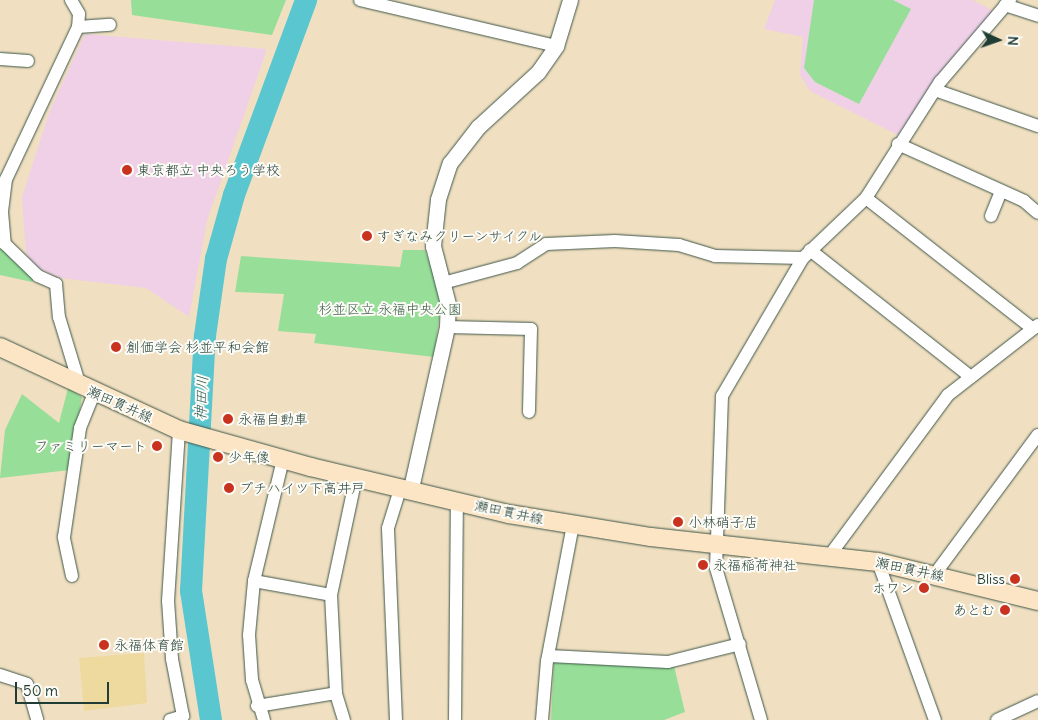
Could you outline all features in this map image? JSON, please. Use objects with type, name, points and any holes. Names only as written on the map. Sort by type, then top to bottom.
[{"type":"main road","name":"瀬田貫井線","points":[[0,347],[87,390],[185,432],[356,477],[573,525],[715,544],[830,555],[878,562],[935,574],[1038,601]]},
{"type":"street","points":[[71,0],[79,14],[78,27],[6,179],[2,212],[5,244],[38,276],[56,284],[59,317],[87,390],[64,537],[72,576]]},
{"type":"street","points":[[360,0],[556,46]]},
{"type":"street","points":[[396,720],[388,528],[406,487],[447,327],[443,282],[433,246],[434,228],[450,163],[478,127],[538,72],[556,46],[570,0]]},
{"type":"street","points":[[761,720],[716,568],[715,544],[722,396],[807,254],[866,198],[898,144],[934,90],[1008,3],[1038,16]]},
{"type":"street","points":[[78,27],[110,25]]},
{"type":"street","points":[[0,59],[28,61]]},
{"type":"street","points":[[934,90],[1038,126]]},
{"type":"street","points":[[898,144],[1001,191],[1038,213]]},
{"type":"street","points":[[991,216],[1001,191]]},
{"type":"street","points":[[830,555],[948,396],[1036,327],[866,198]]},
{"type":"street","points":[[443,282],[517,262],[546,244],[573,242],[679,245],[715,256],[807,254],[971,377]]},
{"type":"street","points":[[447,327],[531,329],[529,412]]},
{"type":"street","points":[[170,720],[183,716],[172,659],[168,601],[185,432]]},
{"type":"street","points":[[935,574],[1038,435]]},
{"type":"street","points":[[264,720],[257,706],[249,635],[254,581],[283,459]]},
{"type":"street","points":[[344,720],[336,693],[331,595],[356,477]]},
{"type":"street","points":[[455,720],[457,500]]},
{"type":"street","points":[[542,720],[549,656],[573,525]]},
{"type":"street","points":[[878,562],[935,720]]},
{"type":"street","points":[[254,581],[331,595]]},
{"type":"street","points":[[549,656],[668,662],[740,644]]},
{"type":"street","points":[[0,675],[27,684],[38,720]]},
{"type":"street","points":[[257,706],[336,693]]},
{"type":"street","points":[[997,720],[1038,701]]},
{"type":"shaded area","points":[[775,0],[973,0],[997,13],[902,137],[810,91],[800,75],[803,37],[764,29]]},
{"type":"shaded area","name":"東京都立 中央ろう学校","points":[[85,34],[267,49],[207,221],[189,317],[146,288],[60,278],[35,266],[26,253],[22,197],[50,110]]},
{"type":"green space","points":[[131,0],[286,0],[272,35],[132,15]]},
{"type":"green space","points":[[814,0],[893,0],[911,9],[859,104],[815,82],[804,68]]},
{"type":"green space","points":[[0,221],[3,245],[35,278],[32,282],[0,275]]},
{"type":"green space","name":"杉並区立 永福中央公園","points":[[403,250],[425,250],[435,279],[441,303],[434,357],[314,343],[316,334],[278,331],[284,294],[235,292],[241,256],[400,267]]},
{"type":"green space","points":[[68,388],[82,397],[70,470],[0,478],[5,430],[22,394],[59,423]]},
{"type":"green space","points":[[554,662],[674,666],[685,712],[664,720],[551,720]]},
{"type":"sand","points":[[144,653],[147,703],[84,711],[79,658]]},
{"type":"waterway","name":"神田川","points":[[211,720],[191,591],[205,336],[216,259],[234,195],[306,0]]},
{"type":"place","name":"東京都立 中央ろう学校","points":[[127,170]]},
{"type":"place","name":"すぎなみクリーンサイクル","points":[[367,236]]},
{"type":"place","name":"創価学会 杉並平和会館","points":[[116,347]]},
{"type":"place","name":"永福自動車","points":[[228,419]]},
{"type":"place","name":"ファミリーマート","points":[[157,446]]},
{"type":"place","name":"少年像","points":[[218,457]]},
{"type":"place","name":"プチハイツ下高井戸","points":[[229,488]]},
{"type":"place","name":"小林硝子店","points":[[678,522]]},
{"type":"place","name":"永福稲荷神社","points":[[703,565]]},
{"type":"place","name":"Bliss","points":[[1015,579]]},
{"type":"place","name":"ホワン","points":[[924,588]]},
{"type":"place","name":"あとむ","points":[[1005,610]]},
{"type":"place","name":"永福体育館","points":[[104,645]]}]
